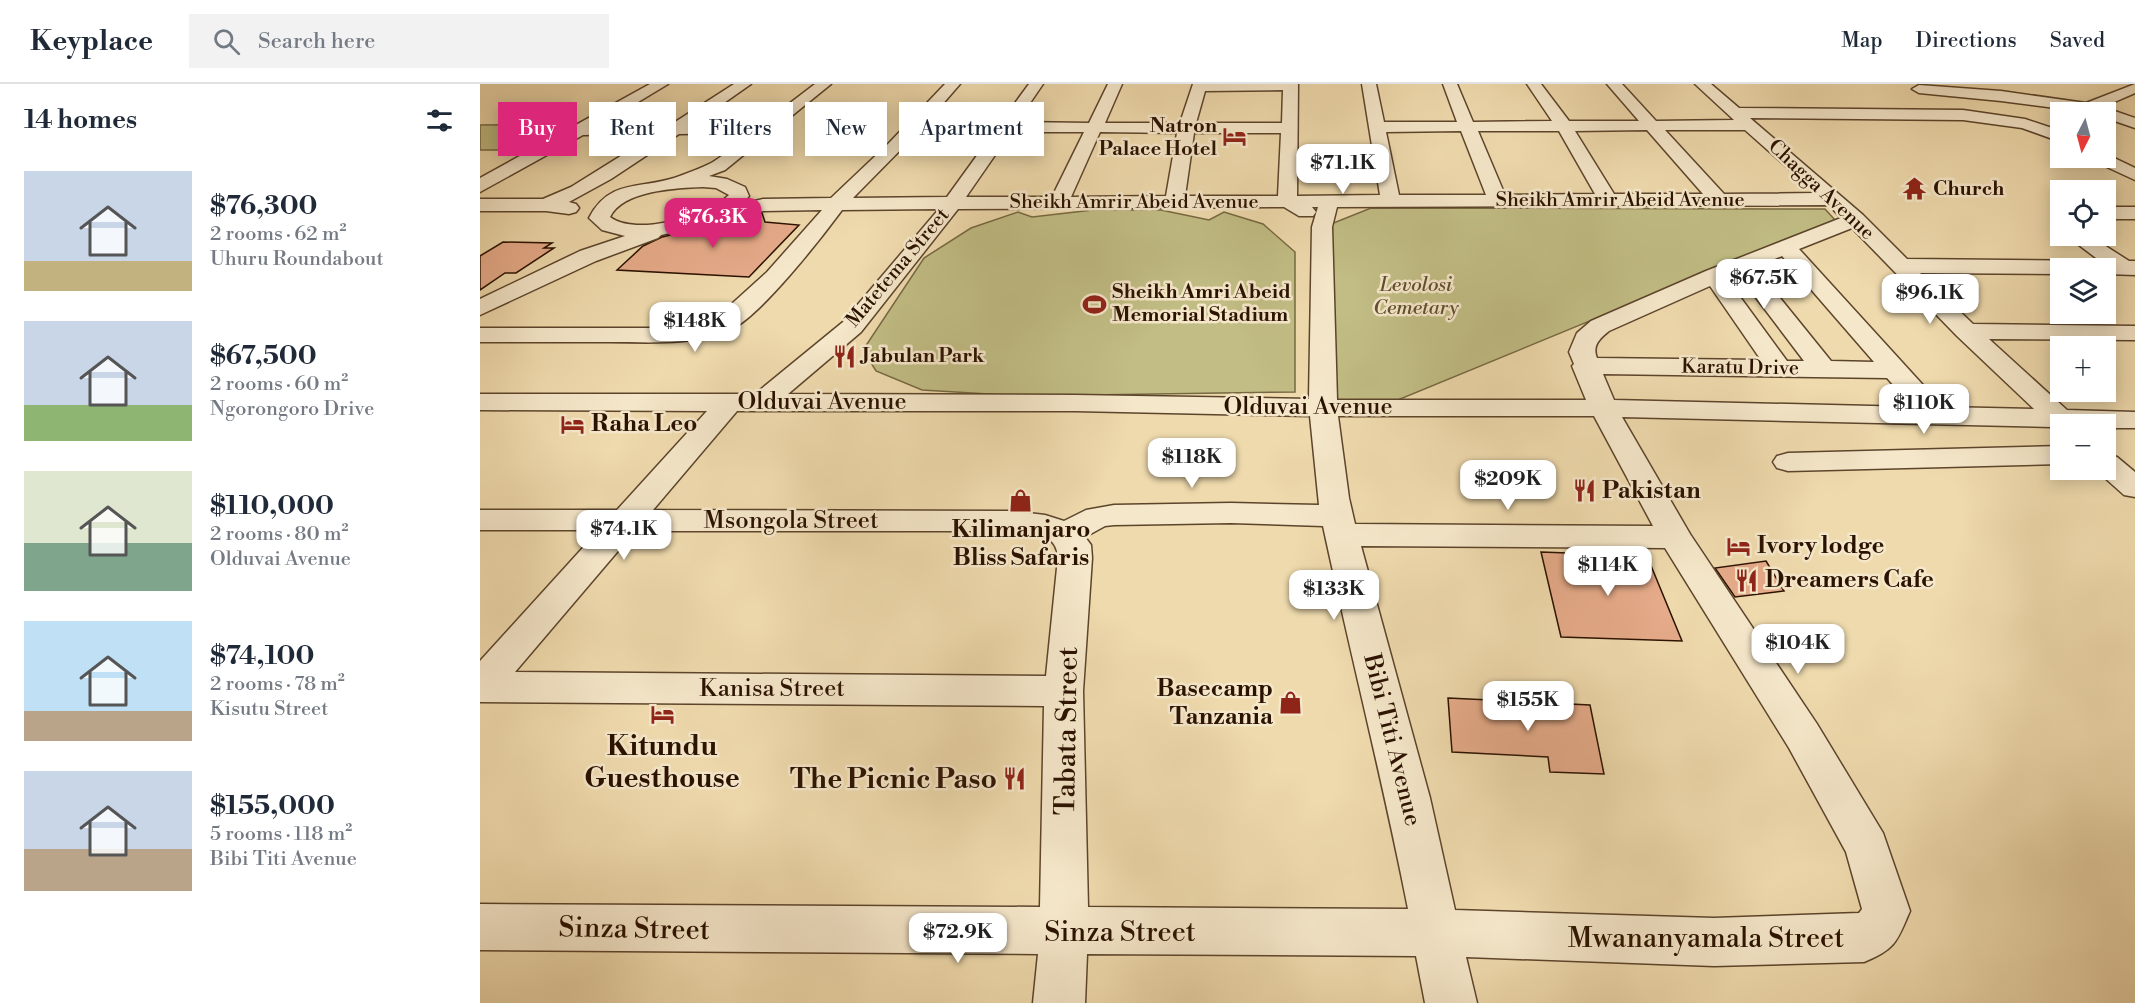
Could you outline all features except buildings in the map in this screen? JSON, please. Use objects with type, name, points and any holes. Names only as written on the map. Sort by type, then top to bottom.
[{"type":"street","points":[[480,186],[661,84]]},
{"type":"street","points":[[676,128],[744,84]]},
{"type":"street","points":[[793,109],[824,84]]},
{"type":"street","points":[[937,102],[953,84]]},
{"type":"street","name":"Matetema Street","points":[[1023,102],[1036,84]]},
{"type":"street","points":[[1059,202],[1115,84]]},
{"type":"street","points":[[1175,201],[1186,128],[1200,85],[1291,85],[1287,201],[1305,211],[1346,214],[1386,201],[1369,84]]},
{"type":"street","points":[[1450,84],[1498,201]]},
{"type":"street","points":[[1534,84],[1564,126],[1608,201]]},
{"type":"street","points":[[1614,84],[1718,199]]},
{"type":"street","name":"Chagga Avenue","points":[[1702,84],[1856,219],[1966,331],[2055,414]]},
{"type":"street","points":[[1916,86],[1963,115]]},
{"type":"street","points":[[1916,86],[2002,90],[2055,102]]},
{"type":"street","points":[[2110,102],[2135,88]]},
{"type":"street","points":[[1737,113],[1963,115],[2037,127],[2050,132]]},
{"type":"street","points":[[2116,117],[2135,123]]},
{"type":"street","points":[[2037,127],[2050,122]]},
{"type":"street","points":[[1376,127],[1750,125]]},
{"type":"street","points":[[1044,128],[1288,128]]},
{"type":"street","points":[[578,130],[589,130]]},
{"type":"street","points":[[480,335],[655,335],[698,332],[716,328],[747,305],[768,284],[816,231],[837,203],[899,143]]},
{"type":"street","points":[[546,205],[578,191],[633,156]]},
{"type":"street","points":[[546,205],[632,193],[719,166],[732,156]]},
{"type":"street","name":"Matetema Street","points":[[762,402],[852,327],[873,304],[952,203],[985,156]]},
{"type":"street","points":[[2116,165],[2135,175]]},
{"type":"street","points":[[713,216],[735,202],[739,196],[735,188],[718,174],[719,166]]},
{"type":"street","points":[[661,185],[703,181],[735,188],[752,196],[794,204]]},
{"type":"street","points":[[588,256],[607,236],[600,212],[606,205],[632,193]]},
{"type":"street","name":"Sheikh Amrir Abeid Avenue","points":[[1325,214],[1386,201],[1834,199]]},
{"type":"street","name":"Sheikh Amrir Abeid Avenue","points":[[794,204],[1287,201]]},
{"type":"street","points":[[480,308],[588,256],[676,226],[763,205],[794,204]]},
{"type":"street","points":[[480,205],[546,205],[568,208],[603,222],[645,230],[676,226]]},
{"type":"street","points":[[2116,213],[2135,213]]},
{"type":"street","name":"Bibi Titi Avenue","points":[[1325,214],[1323,408],[1338,525],[1408,798],[1451,1003]]},
{"type":"street","points":[[1585,366],[1581,352],[1582,344],[1600,326],[1714,276],[1856,219]]},
{"type":"street","points":[[2093,246],[2129,268]]},
{"type":"street","points":[[1785,247],[1934,414]]},
{"type":"street","points":[[1742,265],[1823,369]]},
{"type":"street","points":[[1901,266],[2129,268]]},
{"type":"street","points":[[1714,276],[1779,368]]},
{"type":"street","points":[[1966,331],[2135,333]]},
{"type":"street","name":"Karatu Drive","points":[[1585,366],[1894,370]]},
{"type":"street","name":"Mwananyamala Street","points":[[1436,933],[1714,942],[1864,938],[1876,930],[1886,911],[1866,847],[1803,736],[1675,537],[1603,408],[1585,366]]},
{"type":"street","name":"Olduvai Avenue","points":[[480,402],[1075,403],[1323,408],[1603,408],[1934,414],[2050,420]]},
{"type":"street","points":[[480,687],[730,402]]},
{"type":"street","name":"Olduvai Avenue","points":[[2116,420],[2135,420]]},
{"type":"street","points":[[1788,462],[2050,455]]},
{"type":"street","points":[[2116,472],[2135,488]]},
{"type":"street","points":[[1065,534],[1097,518],[1114,515],[1231,513],[1338,525],[1675,537]]},
{"type":"street","name":"Msongola Street","points":[[480,520],[1012,521],[1045,525],[1065,534]]},
{"type":"street","name":"Tabata Street","points":[[1059,1003],[1064,932],[1064,691],[1075,558],[1074,545],[1065,534]]},
{"type":"street","name":"Kanisa Street","points":[[480,687],[1064,691]]},
{"type":"street","name":"Sinza Street","points":[[480,927],[1436,933]]},
{"type":"green space","points":[[480,125],[498,125],[498,150],[480,150]]},
{"type":"green space","name":"Levolosi Cemetary","points":[[1371,208],[1825,209],[1835,220],[1371,411],[1335,412],[1321,228]]},
{"type":"green space","name":"Sheikh Amri Abeid Memorial Stadium","points":[[1093,210],[1161,210],[1209,220],[1224,212],[1263,224],[1295,252],[1295,392],[1021,396],[922,390],[876,371],[863,350],[924,258],[971,228],[1018,212],[1032,217]]},
{"type":"place","name":"Natron Palace Hotel","points":[[1235,137]]},
{"type":"place","name":"Church","points":[[1915,189]]},
{"type":"place","name":"Sheikh Amri Abeid Memorial Stadium","points":[[1094,304]]},
{"type":"place","name":"Jabulan Park","points":[[844,356]]},
{"type":"place","name":"Raha Leo","points":[[573,424]]},
{"type":"place","name":"Pakistan","points":[[1584,491]]},
{"type":"place","name":"Kilimanjaro Bliss Safaris","points":[[1021,500]]},
{"type":"place","name":"Ivory lodge","points":[[1739,546]]},
{"type":"place","name":"Dreamers Cafe","points":[[1747,580]]},
{"type":"place","name":"Basecamp Tanzania","points":[[1291,703]]},
{"type":"place","name":"Kitundu Guesthouse","points":[[662,714]]},
{"type":"place","name":"The Picnic Paso","points":[[1015,779]]}]
